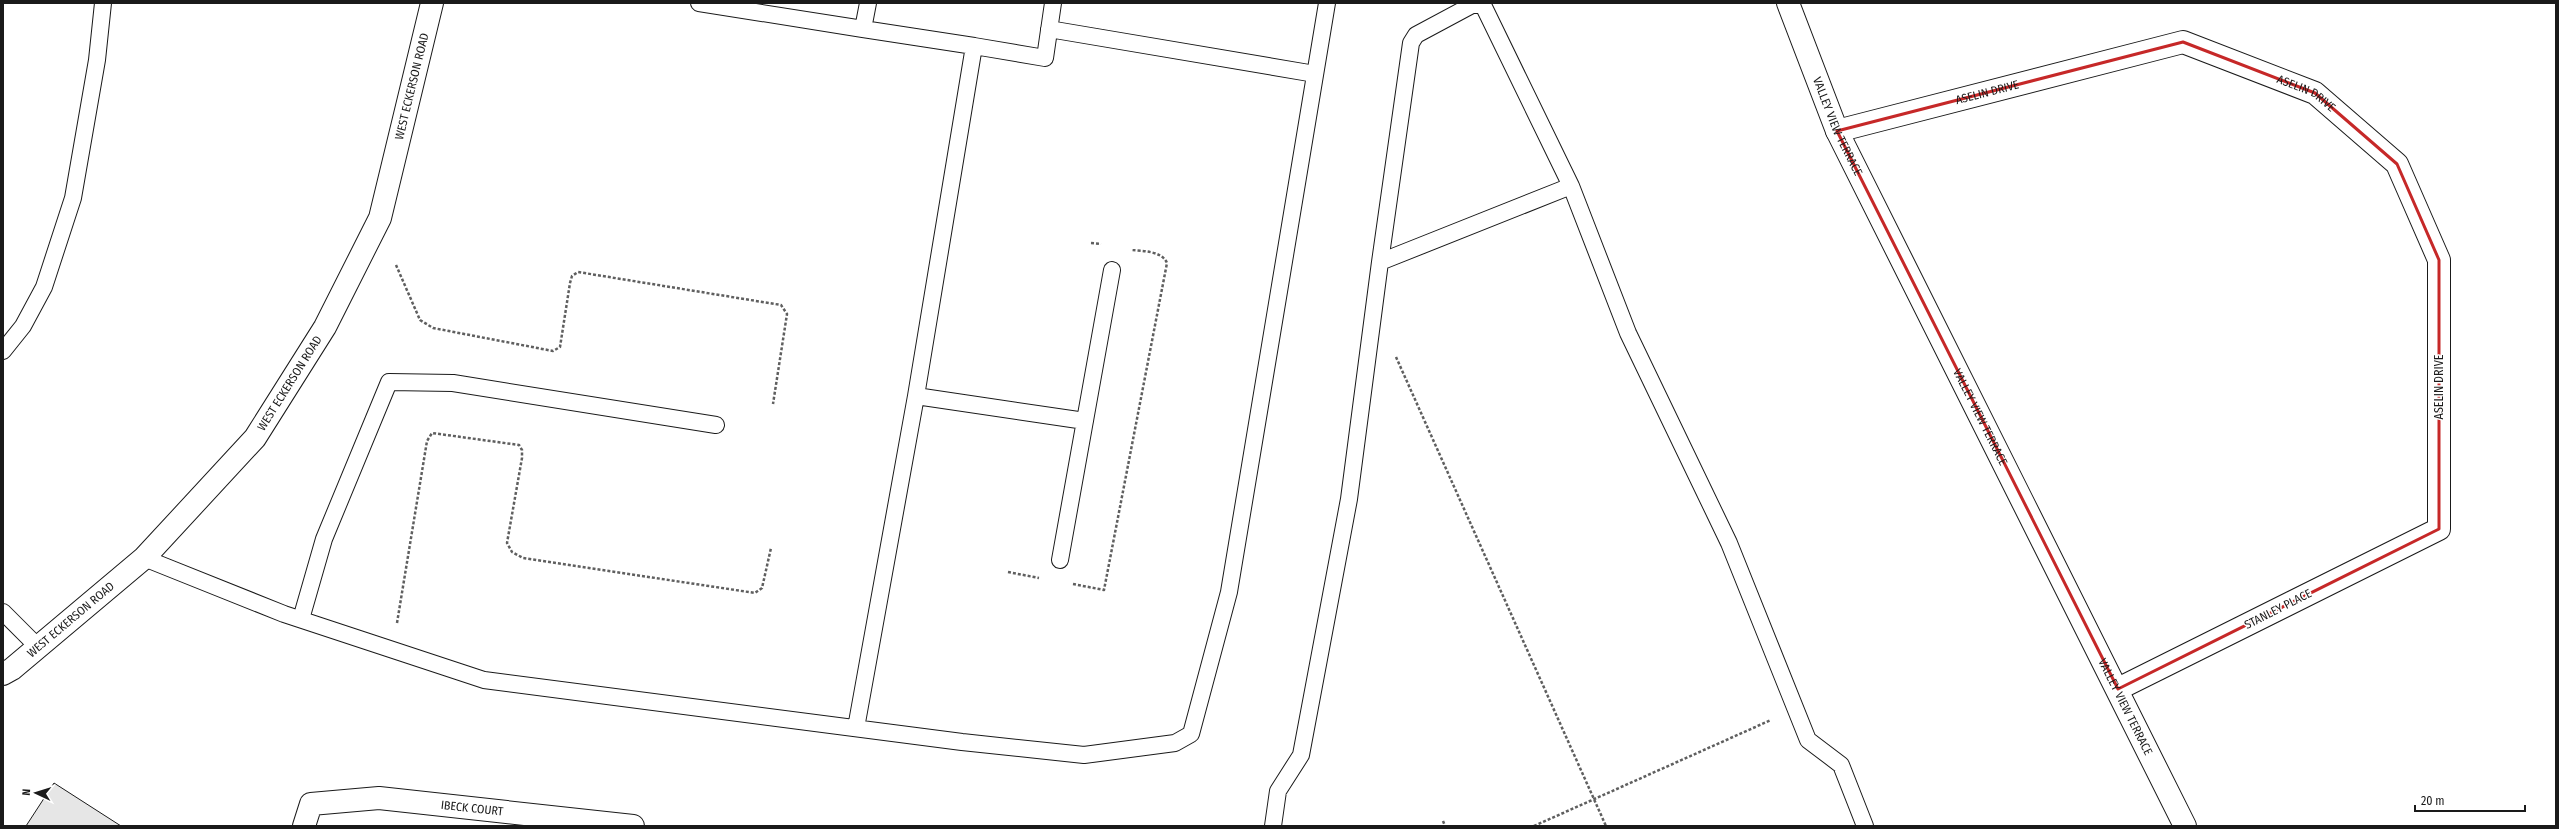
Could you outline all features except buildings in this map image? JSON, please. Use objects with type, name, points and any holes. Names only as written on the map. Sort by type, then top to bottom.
[{"type":"street","name":"WEST ECKERSON ROAD","points":[[3,674],[38,647],[144,558],[255,438],[325,327],[380,218],[432,3]]},
{"type":"street","name":"VALLEY VIEW TERRACE","points":[[1788,3],[1837,131],[2118,689],[2185,826]]},
{"type":"street","name":"ASELIN DRIVE","points":[[1837,131],[2183,42],[2315,93],[2397,164],[2439,260],[2439,529]]},
{"type":"street","name":"STANLEY PLACE","points":[[2118,689],[2439,529]]},
{"type":"street","name":"IBECK COURT","points":[[304,826],[311,804],[379,798],[633,826]]},
{"type":"lane","points":[[3,351],[23,326],[44,287],[73,198],[97,60],[102,3]]},
{"type":"lane","points":[[700,3],[1045,58],[1053,3]]},
{"type":"lane","points":[[863,28],[868,3]]},
{"type":"lane","points":[[144,558],[301,619],[484,680],[856,728],[1084,755],[1176,743],[1191,734],[1229,592],[1327,3]]},
{"type":"lane","points":[[1273,826],[1278,791],[1301,755],[1349,499],[1373,311],[1411,43],[1416,35],[1472,4],[1482,5],[1571,186],[1628,333],[1729,543],[1808,740],[1841,765],[1865,826]]},
{"type":"lane","points":[[1049,29],[1315,74]]},
{"type":"lane","points":[[856,728],[916,396],[974,46]]},
{"type":"lane","points":[[1380,262],[1571,186]]},
{"type":"lane","points":[[1060,560],[1112,270]]},
{"type":"lane","points":[[301,619],[324,539],[388,382],[453,383],[716,425]]},
{"type":"lane","points":[[916,396],[1085,421]]},
{"type":"lane","points":[[3,612],[38,647]]},
{"type":"path","points":[[1091,243],[1105,245]]},
{"type":"path","points":[[1067,583],[1104,590],[1165,271],[1165,258],[1157,254],[1128,249]]},
{"type":"path","points":[[396,265],[420,320],[433,328],[553,351],[560,348],[570,282],[572,276],[578,272],[781,305],[787,314],[773,404]]},
{"type":"path","points":[[1373,311],[1416,401],[1606,826]]},
{"type":"path","points":[[393,649],[427,441],[432,433],[519,445],[522,450],[522,458],[507,543],[512,552],[524,558],[754,593],[762,588],[771,548]]},
{"type":"path","points":[[1008,572],[1045,579]]},
{"type":"path","points":[[1534,826],[1796,709]]},
{"type":"path","points":[[1443,821],[1445,826]]},
{"type":"highlighted area","points":[[2183,42],[2315,93],[2397,164],[2439,260],[2439,529],[2118,689],[1837,131]]}]
